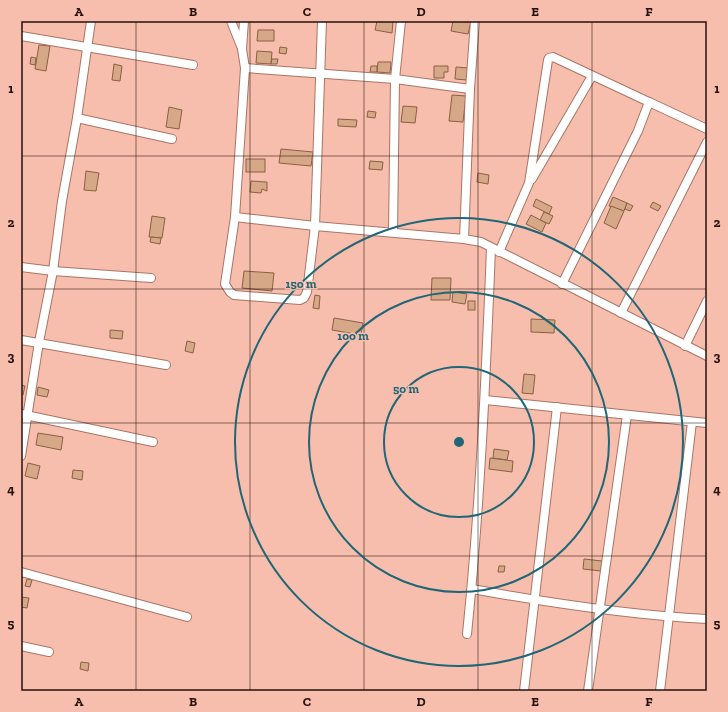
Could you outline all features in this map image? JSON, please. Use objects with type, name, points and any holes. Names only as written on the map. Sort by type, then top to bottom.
[{"type":"street","points":[[21,456],[24,415],[53,271],[62,201],[92,21]]},
{"type":"street","points":[[231,21],[242,49],[245,68],[235,217],[225,284],[234,295],[300,300],[304,298],[307,292],[315,226],[322,21]]},
{"type":"street","points":[[242,49],[244,21]]},
{"type":"street","points":[[393,232],[395,79],[401,21]]},
{"type":"street","points":[[464,238],[470,89],[475,21]]},
{"type":"street","points":[[21,36],[193,65]]},
{"type":"street","points":[[529,183],[548,60],[553,57],[707,129]]},
{"type":"street","points":[[245,68],[395,79],[470,89]]},
{"type":"street","points":[[499,252],[529,183],[592,76]]},
{"type":"street","points":[[562,284],[638,131],[649,102]]},
{"type":"street","points":[[77,118],[172,139]]},
{"type":"street","points":[[621,313],[707,142]]},
{"type":"street","points":[[235,217],[315,226],[464,238],[481,242],[707,356]]},
{"type":"street","points":[[467,634],[472,589],[484,400],[491,248]]},
{"type":"street","points":[[21,267],[53,271],[151,278]]},
{"type":"street","points":[[685,346],[707,301]]},
{"type":"street","points":[[21,340],[166,365]]},
{"type":"street","points":[[484,400],[707,423]]},
{"type":"street","points":[[524,691],[557,407]]},
{"type":"street","points":[[24,415],[153,442]]},
{"type":"street","points":[[588,691],[627,415]]},
{"type":"street","points":[[660,691],[692,422]]},
{"type":"street","points":[[21,572],[187,617]]},
{"type":"street","points":[[472,589],[535,601],[600,610],[707,619]]},
{"type":"street","points":[[21,646],[50,652]]},
{"type":"building","points":[[377,21],[393,21],[392,33],[375,30]]},
{"type":"building","points":[[453,21],[471,21],[468,34],[451,31]]},
{"type":"building","points":[[258,30],[274,30],[274,41],[257,41]]},
{"type":"building","points":[[39,45],[50,46],[46,71],[35,69]]},
{"type":"building","points":[[280,47],[287,48],[286,54],[279,53]]},
{"type":"building","points":[[257,51],[272,52],[271,64],[256,63]]},
{"type":"building","points":[[31,57],[36,58],[35,65],[30,64]]},
{"type":"building","points":[[272,59],[278,59],[277,64],[271,64]]},
{"type":"building","points":[[378,62],[391,62],[390,73],[377,72]]},
{"type":"building","points":[[114,64],[122,66],[120,81],[112,80]]},
{"type":"building","points":[[371,66],[377,66],[377,72],[370,72]]},
{"type":"building","points":[[434,66],[448,66],[448,72],[444,72],[444,78],[434,78]]},
{"type":"building","points":[[456,67],[468,68],[467,80],[455,79]]},
{"type":"building","points":[[452,95],[466,96],[463,122],[449,121]]},
{"type":"building","points":[[403,106],[417,107],[415,123],[401,122]]},
{"type":"building","points":[[169,107],[182,110],[179,129],[166,127]]},
{"type":"building","points":[[368,111],[376,112],[375,118],[367,117]]},
{"type":"building","points":[[338,119],[357,120],[356,127],[338,126]]},
{"type":"building","points":[[281,149],[313,152],[311,166],[279,163]]},
{"type":"building","points":[[246,159],[265,159],[265,172],[246,172]]},
{"type":"building","points":[[370,161],[383,162],[382,170],[369,169]]},
{"type":"building","points":[[86,171],[99,173],[96,191],[84,190]]},
{"type":"building","points":[[478,173],[489,175],[488,184],[477,182]]},
{"type":"building","points":[[251,181],[267,182],[267,191],[262,189],[261,193],[250,192]]},
{"type":"building","points":[[613,197],[627,203],[624,211],[609,206]]},
{"type":"building","points":[[536,199],[552,207],[549,214],[533,206]]},
{"type":"building","points":[[653,202],[661,206],[658,211],[650,207]]},
{"type":"building","points":[[627,203],[633,206],[630,211],[625,209]]},
{"type":"building","points":[[611,206],[624,211],[616,229],[604,223]]},
{"type":"building","points":[[544,212],[553,216],[549,224],[540,220]]},
{"type":"building","points":[[531,215],[546,223],[542,232],[526,224]]},
{"type":"building","points":[[152,216],[165,218],[162,238],[149,237]]},
{"type":"building","points":[[151,237],[161,238],[160,244],[150,242]]},
{"type":"building","points":[[244,271],[274,273],[272,291],[242,288]]},
{"type":"building","points":[[432,278],[451,278],[450,300],[431,300]]},
{"type":"building","points":[[453,292],[467,294],[465,304],[452,302]]},
{"type":"building","points":[[315,295],[320,296],[319,309],[313,308]]},
{"type":"building","points":[[468,301],[475,301],[475,310],[468,310]]},
{"type":"building","points":[[334,318],[363,323],[361,335],[332,330]]},
{"type":"building","points":[[531,319],[555,320],[554,333],[531,332]]},
{"type":"building","points":[[110,330],[123,331],[122,339],[110,338]]},
{"type":"building","points":[[187,341],[195,343],[193,353],[185,351]]},
{"type":"building","points":[[524,374],[535,375],[533,394],[522,393]]},
{"type":"building","points":[[21,385],[25,386],[23,395],[21,394]]},
{"type":"building","points":[[38,387],[49,390],[47,397],[37,395]]},
{"type":"building","points":[[38,433],[63,437],[61,450],[36,445]]},
{"type":"building","points":[[494,449],[509,451],[507,460],[493,458]]},
{"type":"building","points":[[490,458],[513,461],[512,472],[489,469]]},
{"type":"building","points":[[28,463],[40,466],[37,479],[25,476]]},
{"type":"building","points":[[73,470],[83,471],[82,480],[72,478]]},
{"type":"building","points":[[584,559],[602,561],[601,571],[583,569]]},
{"type":"building","points":[[499,566],[505,566],[504,572],[498,572]]},
{"type":"building","points":[[27,579],[32,580],[30,587],[25,586]]},
{"type":"building","points":[[21,597],[29,598],[27,608],[21,607]]},
{"type":"building","points":[[81,662],[89,663],[88,671],[80,669]]}]
